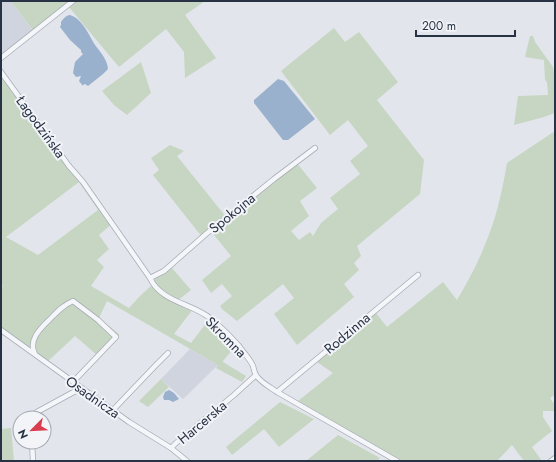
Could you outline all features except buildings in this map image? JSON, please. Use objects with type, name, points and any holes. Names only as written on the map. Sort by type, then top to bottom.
[{"type":"street","points":[[1,58],[74,1]]},
{"type":"street","name":"Łagodzińska","points":[[1,72],[69,166],[83,182]]},
{"type":"street","name":"Spokojna","points":[[150,278],[164,271],[206,234],[315,148]]},
{"type":"street","name":"Skromna","points":[[83,182],[160,292],[210,318],[239,346],[252,365],[256,375],[266,385],[396,461]]},
{"type":"street","name":"Rodzinna","points":[[277,392],[418,275]]},
{"type":"street","points":[[36,355],[32,349],[35,336],[39,329],[66,304],[73,302],[98,320],[116,337],[73,382]]},
{"type":"street","name":"Osadnicza","points":[[1,330],[81,388],[171,448],[187,461]]},
{"type":"street","points":[[113,410],[168,353]]},
{"type":"street","name":"Harcerska","points":[[171,448],[256,375]]},
{"type":"street","points":[[41,410],[81,388]]},
{"type":"street","points":[[32,450],[33,461]]},
{"type":"street","points":[[551,461],[555,458]]},
{"type":"shaded area","points":[[1,1],[11,1],[33,31],[1,57]]},
{"type":"shaded area","points":[[190,349],[218,365],[183,399],[161,379]]},
{"type":"green space","points":[[11,1],[205,1],[185,15],[216,58],[185,78],[184,52],[166,29],[119,67],[68,6],[34,32]]},
{"type":"green space","points":[[334,28],[345,42],[359,32],[398,82],[377,100],[424,160],[420,194],[357,246],[361,256],[354,263],[359,270],[344,284],[354,297],[297,345],[274,314],[294,298],[283,284],[237,321],[222,309],[220,306],[232,296],[222,284],[211,293],[202,280],[231,256],[210,230],[202,237],[153,175],[159,170],[151,158],[170,145],[184,151],[177,156],[227,218],[296,162],[317,188],[300,201],[309,216],[291,231],[299,240],[310,232],[313,236],[321,223],[338,209],[330,198],[360,174],[350,161],[368,146],[348,120],[330,135],[281,71]]},
{"type":"green space","points":[[530,36],[533,36],[535,42],[553,67],[555,78],[555,113],[514,125],[518,96],[548,95],[547,82],[545,80],[544,60],[525,57]]},
{"type":"green space","points":[[141,62],[151,93],[127,115],[114,105],[102,91]]},
{"type":"green space","points":[[1,75],[79,182],[83,179],[114,222],[99,235],[109,249],[97,260],[104,267],[91,286],[129,308],[153,284],[155,279],[171,267],[191,290],[177,301],[193,309],[174,334],[191,343],[210,318],[237,344],[223,362],[246,376],[242,382],[216,368],[218,365],[107,301],[99,318],[119,334],[119,336],[98,356],[75,336],[46,363],[1,329],[1,288],[3,286],[1,284]],"holes":[[[79,182],[98,210],[38,255],[6,237]]]},
{"type":"green space","points":[[555,131],[555,395],[550,398],[555,405],[555,411],[543,411],[543,417],[552,431],[532,447],[542,461],[524,461],[512,445],[497,461],[401,461],[298,401],[333,373],[314,360],[376,313],[387,327],[443,282],[457,300],[475,267],[492,227],[507,163]]},
{"type":"green space","points":[[161,379],[169,387],[148,407],[139,401]]},
{"type":"green space","points":[[280,402],[314,419],[279,447],[264,429],[232,455],[226,447]]},
{"type":"green space","points":[[11,428],[14,461],[1,461],[1,429]]},
{"type":"green space","points":[[338,435],[380,458],[377,461],[306,461]]},
{"type":"water","points":[[66,16],[74,16],[82,24],[106,60],[108,69],[88,86],[85,84],[83,86],[79,81],[81,76],[76,77],[73,73],[75,62],[83,54],[60,27],[61,22]]},
{"type":"water","points":[[278,79],[284,81],[315,119],[288,140],[283,140],[254,103],[254,100]]},
{"type":"water","points":[[169,390],[179,399],[173,402],[164,400],[163,397],[165,392]]}]
